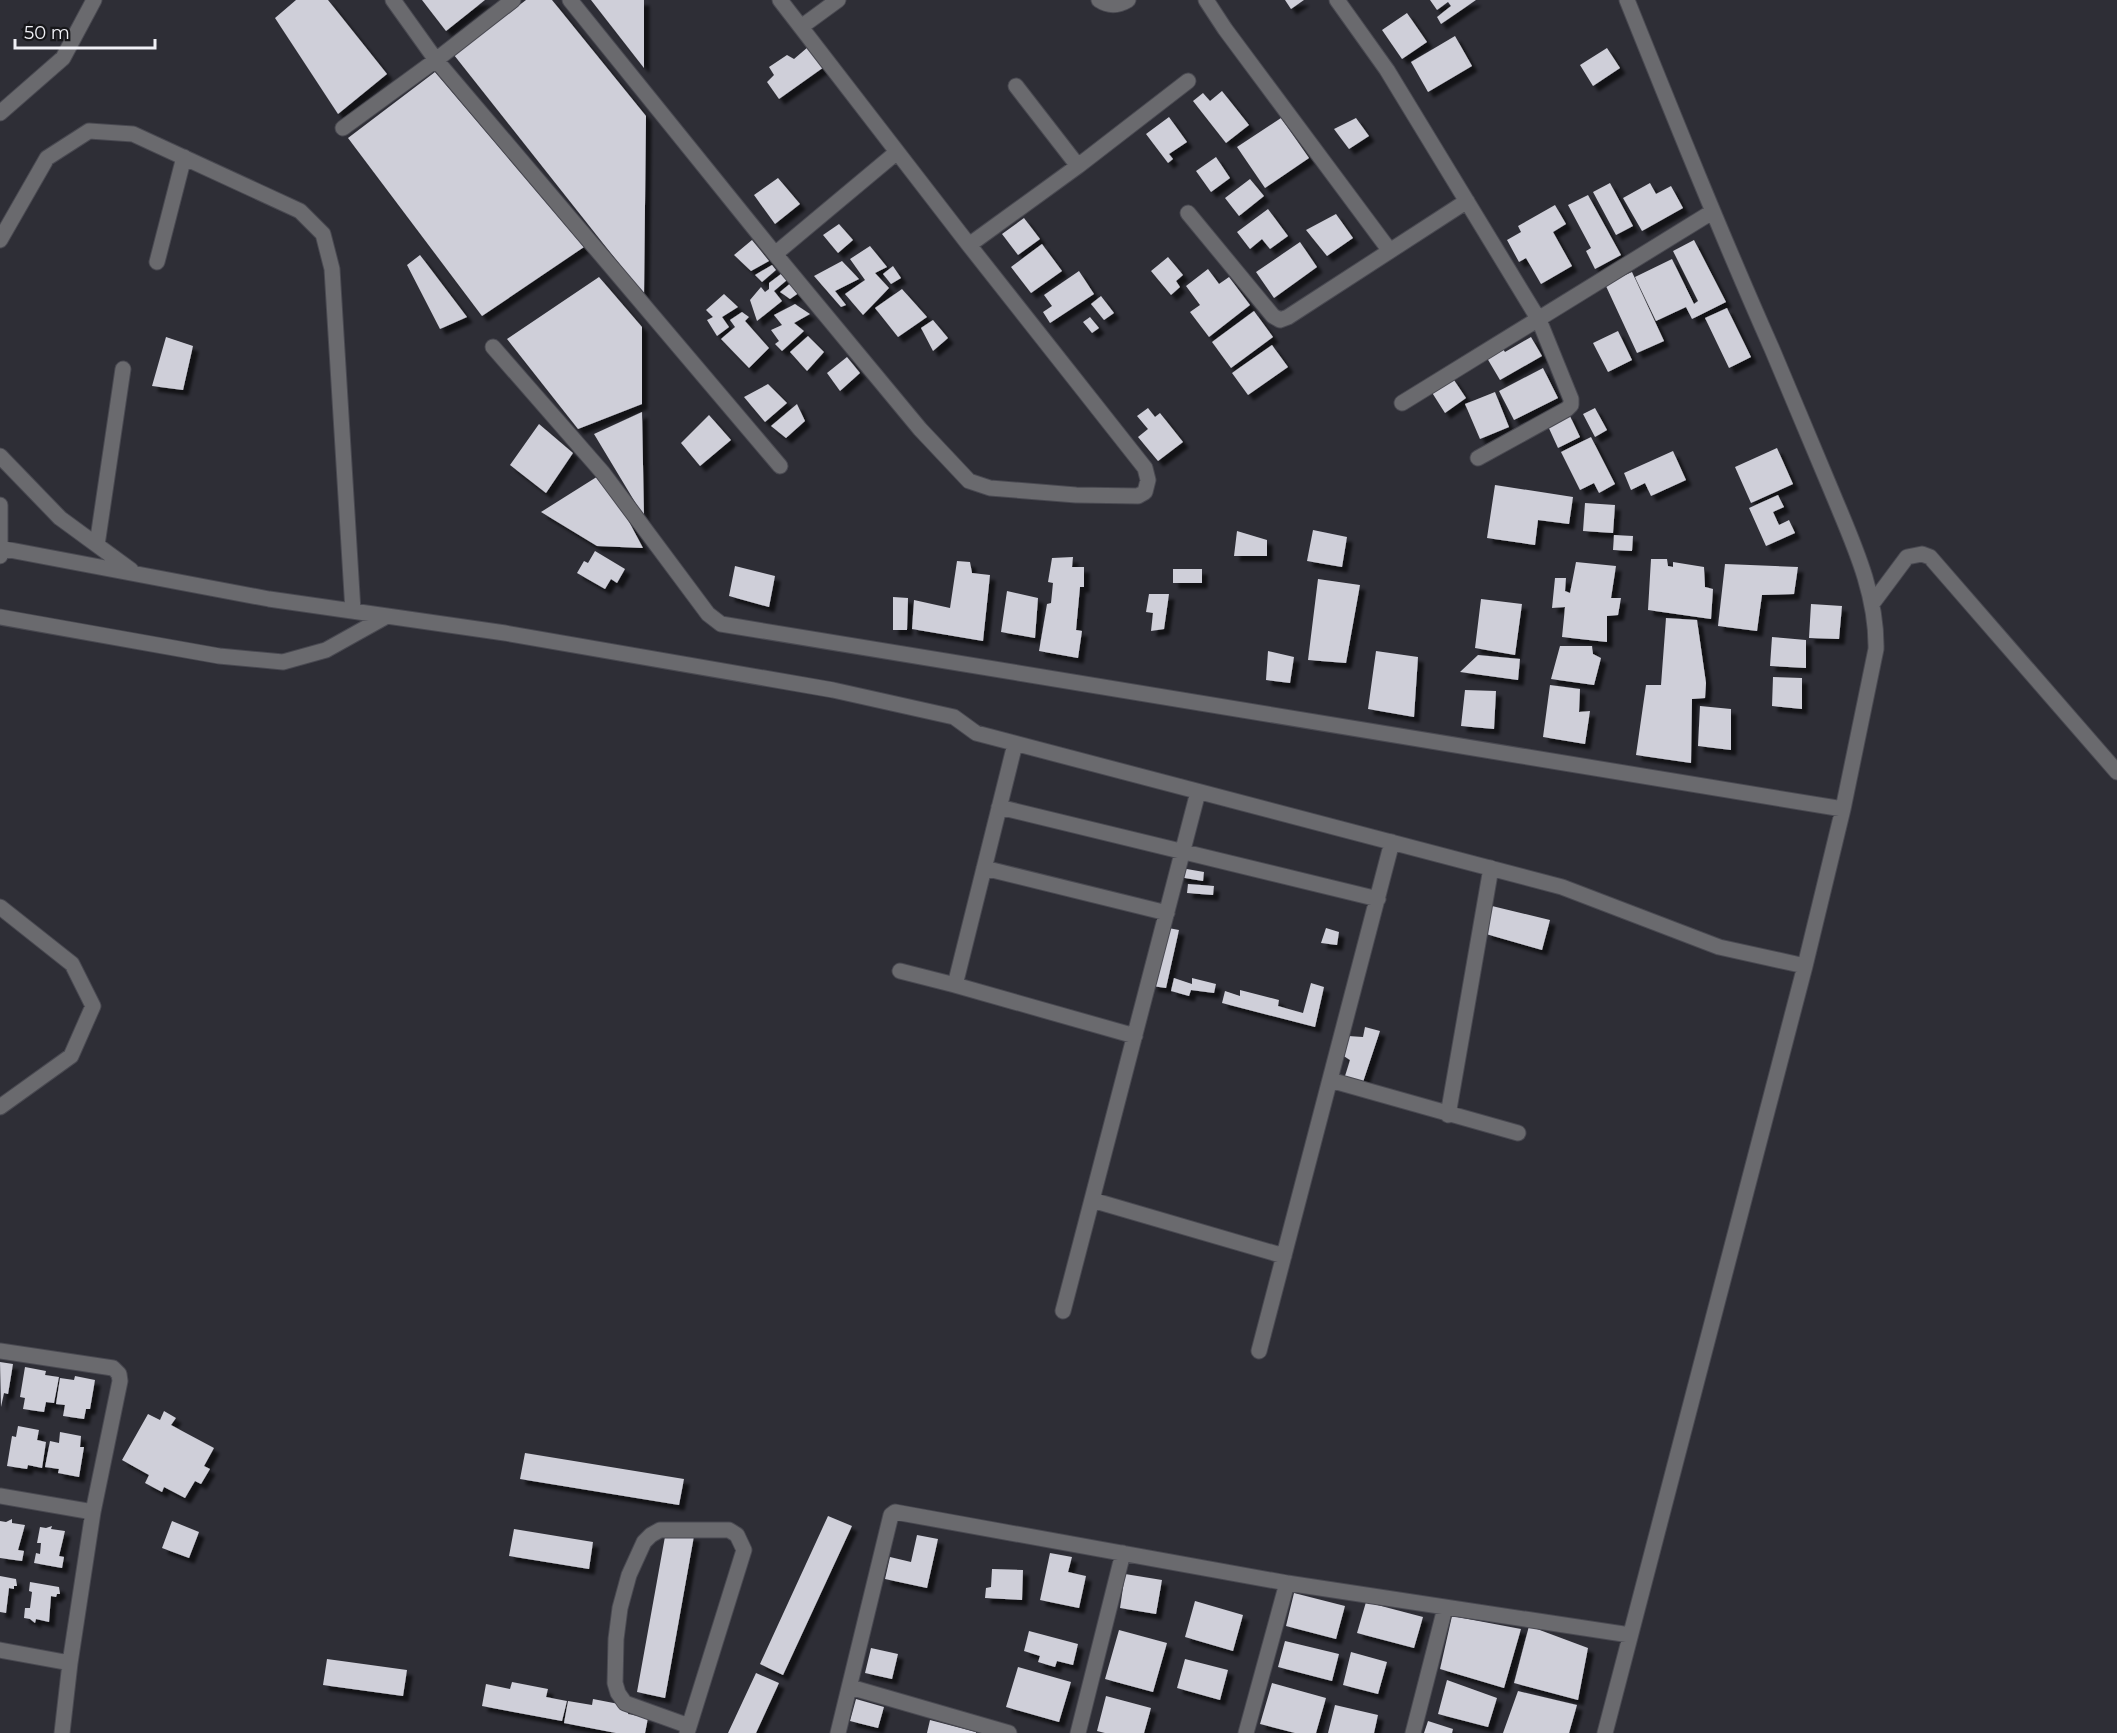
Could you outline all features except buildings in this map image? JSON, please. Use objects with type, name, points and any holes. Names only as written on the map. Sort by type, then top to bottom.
[{"type":"street","points":[[0,113],[63,58],[94,0]]},
{"type":"street","points":[[393,0],[436,60],[780,465]]},
{"type":"street","points":[[343,128],[513,0]]},
{"type":"street","points":[[570,0],[920,429],[969,481],[990,488],[1076,495],[1138,496],[1145,492],[1148,480],[1145,468],[780,0]]},
{"type":"street","points":[[801,27],[838,0]]},
{"type":"street","points":[[1099,0],[1106,5],[1121,4],[1128,0]]},
{"type":"street","points":[[1206,0],[1225,29],[1390,251]]},
{"type":"street","points":[[1338,0],[1387,70],[1539,320],[1571,399],[1568,409],[1478,458]]},
{"type":"street","points":[[1605,1733],[1805,966],[1843,809],[1876,649],[1872,604],[1860,561],[1804,423],[1712,212],[1627,0]]},
{"type":"street","points":[[969,245],[1078,166],[1188,81]]},
{"type":"street","points":[[1017,86],[1078,166]]},
{"type":"street","points":[[0,240],[47,158],[89,131],[133,134],[300,211],[323,234],[332,269],[353,611]]},
{"type":"street","points":[[775,254],[897,152]]},
{"type":"street","points":[[157,262],[184,157]]},
{"type":"street","points":[[1188,213],[1273,316],[1280,320],[1467,201]]},
{"type":"street","points":[[1402,403],[1712,212]]},
{"type":"street","points":[[493,347],[603,473],[708,614],[721,624],[1843,809]]},
{"type":"street","points":[[97,545],[123,369]]},
{"type":"street","points":[[0,456],[60,518],[136,573]]},
{"type":"street","points":[[0,505],[0,550],[269,599],[505,633],[833,690],[954,717],[976,733],[1562,887],[1719,948],[1805,966]]},
{"type":"street","points":[[1872,604],[1907,557],[1922,554],[1930,557],[2117,772]]},
{"type":"street","points":[[0,617],[219,656],[283,662],[326,650],[387,616]]},
{"type":"street","points":[[955,985],[1015,744]]},
{"type":"street","points":[[1063,1311],[1198,792]]},
{"type":"street","points":[[999,807],[1378,898]]},
{"type":"street","points":[[1259,1351],[1392,842]]},
{"type":"street","points":[[984,867],[1167,913]]},
{"type":"street","points":[[1448,1115],[1491,868]]},
{"type":"street","points":[[0,907],[72,964],[93,1006],[71,1056],[0,1107]]},
{"type":"street","points":[[900,971],[1135,1035]]},
{"type":"street","points":[[1330,1080],[1518,1133]]},
{"type":"street","points":[[1092,1200],[1284,1256]]},
{"type":"street","points":[[0,1351],[113,1368],[119,1374],[120,1381],[93,1512],[62,1733]]},
{"type":"street","points":[[0,1496],[93,1512]]},
{"type":"street","points":[[838,1733],[891,1515],[895,1512],[1287,1582],[1630,1635]]},
{"type":"street","points":[[660,1530],[729,1530],[737,1535],[744,1550],[688,1729],[625,1702],[618,1693],[615,1683],[616,1639],[620,1608],[628,1575],[644,1542],[651,1534],[660,1530]]},
{"type":"street","points":[[1078,1733],[1123,1553]]},
{"type":"street","points":[[1246,1733],[1287,1582]]},
{"type":"street","points":[[1413,1733],[1445,1608]]},
{"type":"street","points":[[0,1650],[70,1664]]},
{"type":"street","points":[[850,1687],[992,1731],[1009,1733]]}]
